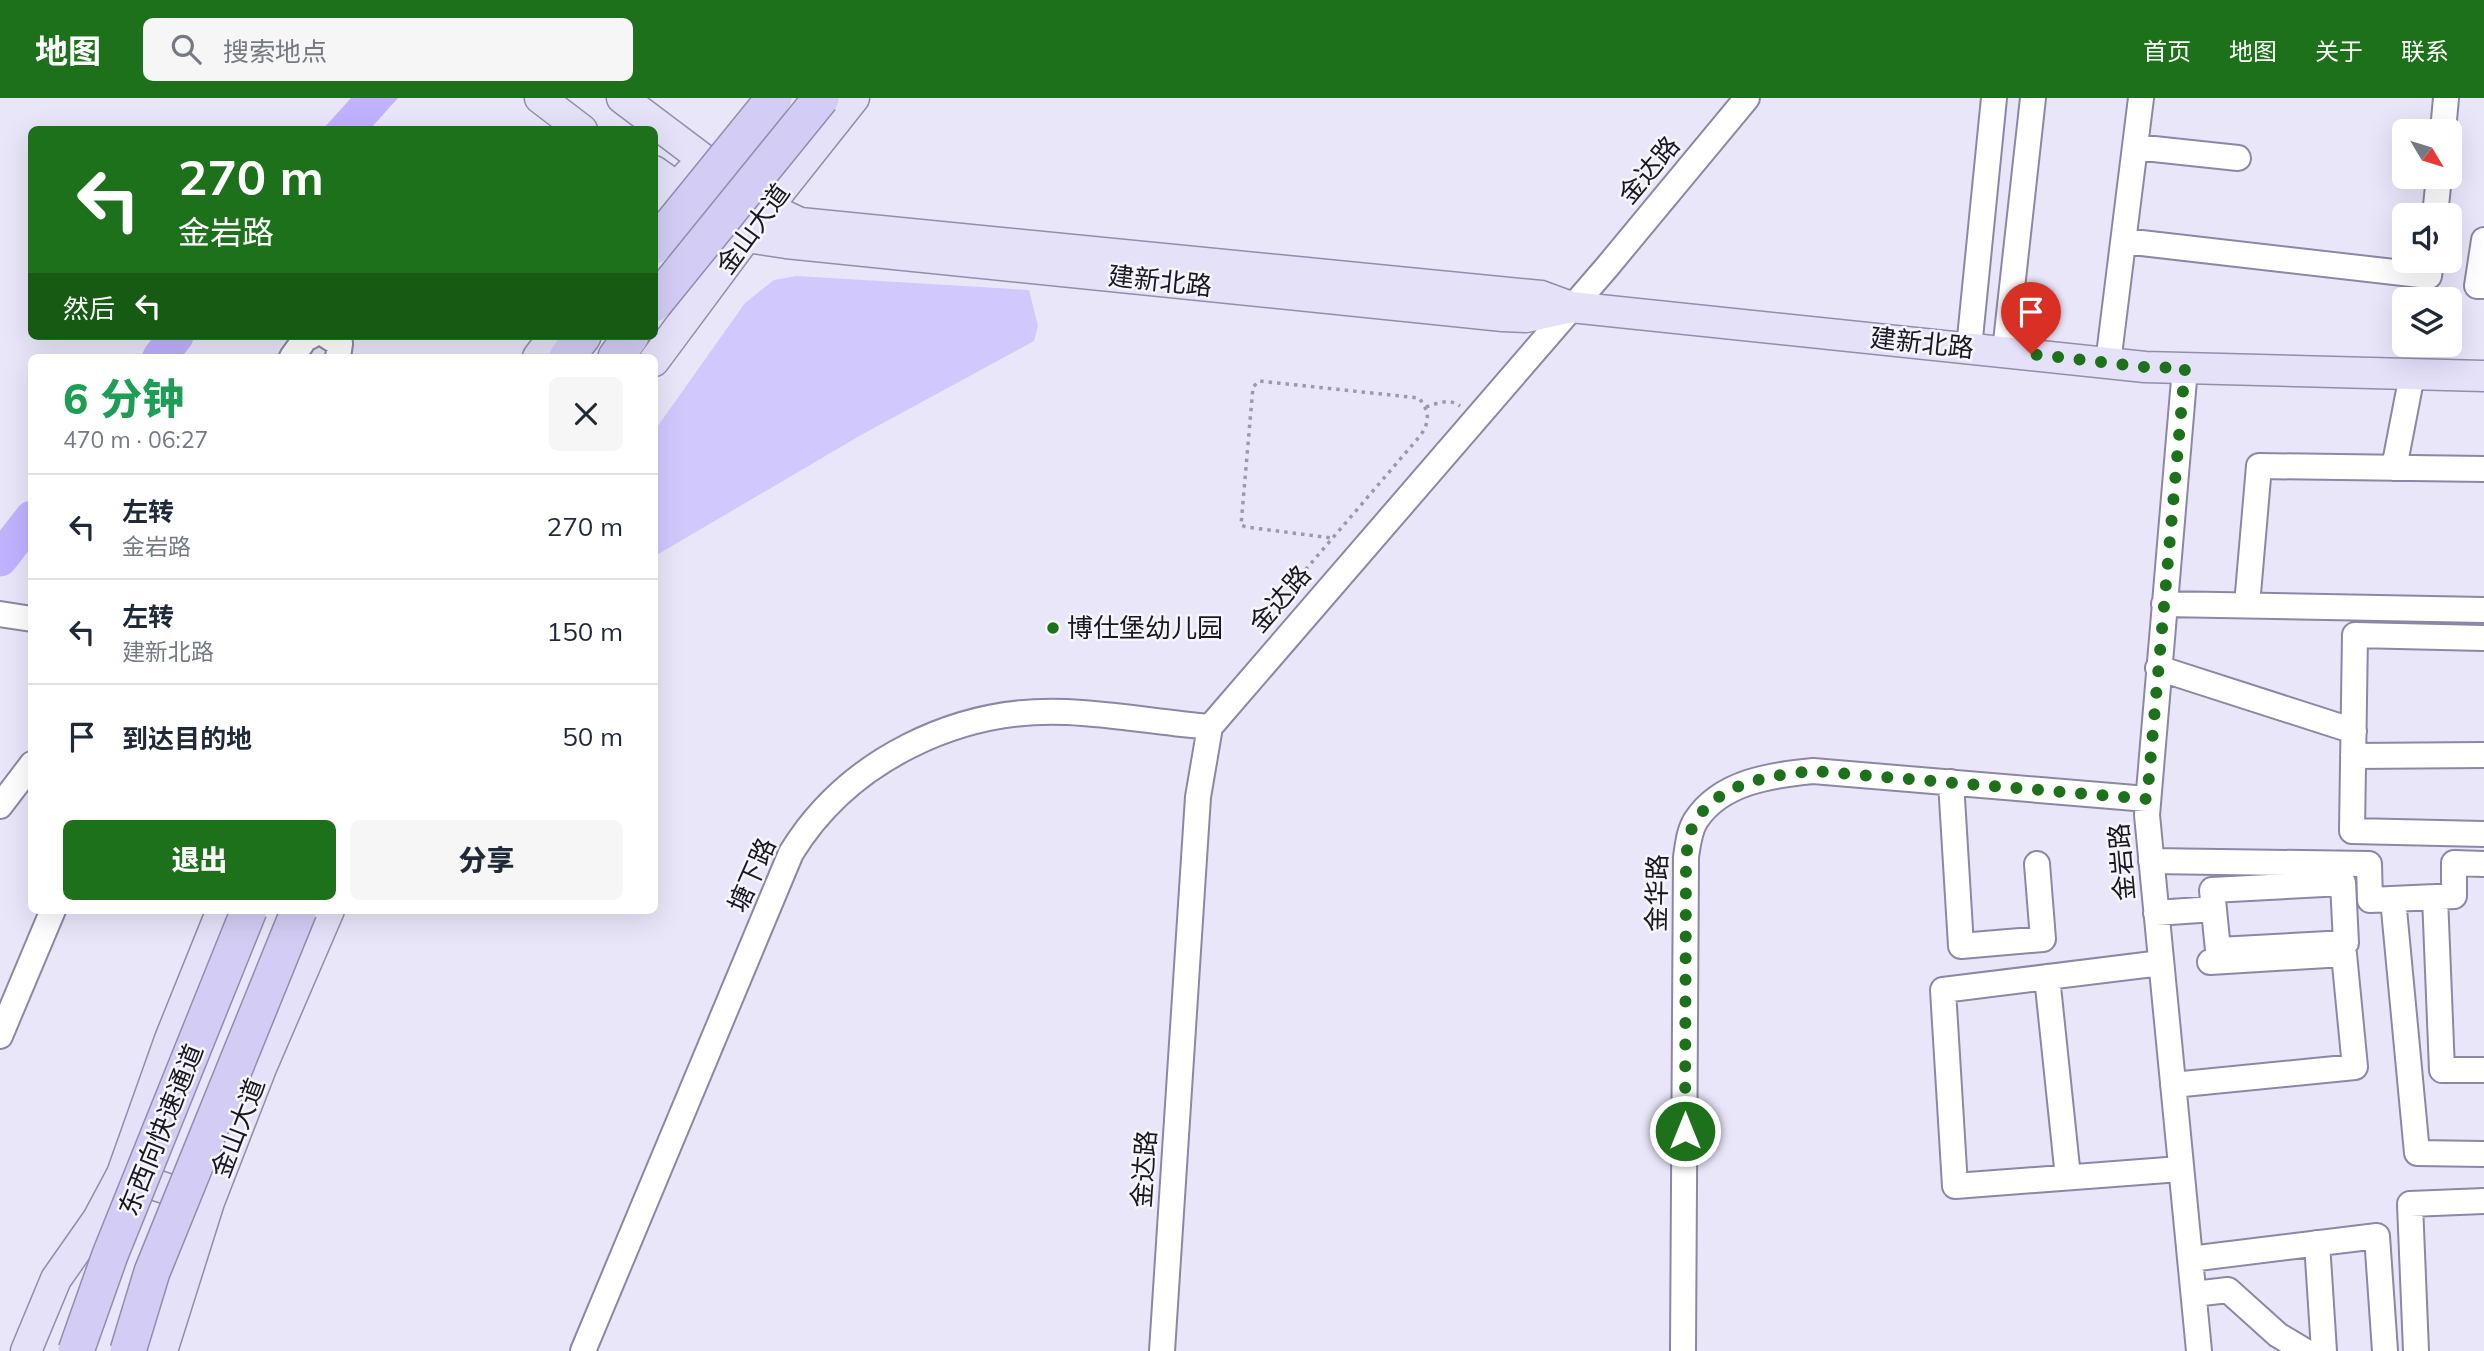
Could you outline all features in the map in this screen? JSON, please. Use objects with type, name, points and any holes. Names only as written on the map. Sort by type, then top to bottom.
[{"type":"highway","points":[[658,241],[774,98]]},
{"type":"highway","points":[[658,299],[821,98]]},
{"type":"highway","points":[[569,354],[580,340]]},
{"type":"highway","name":"东西向快速通道","points":[[76,1351],[110,1255],[247,914]]},
{"type":"highway","name":"东西向快速通道","points":[[128,1351],[152,1272],[297,914]]},
{"type":"main road","points":[[540,98],[577,126]]},
{"type":"main road","name":"建新北路","points":[[622,98],[768,208],[800,223],[1541,296],[1571,307],[2145,367],[2484,376]]},
{"type":"main road","points":[[658,201],[666,179],[703,159],[754,98]]},
{"type":"main road","name":"金山大道","points":[[658,356],[854,98]]},
{"type":"main road","points":[[666,179],[747,237]]},
{"type":"main road","name":"建新北路","points":[[747,237],[1503,316],[1526,317],[1571,307]]},
{"type":"main road","points":[[540,354],[551,340]]},
{"type":"main road","points":[[26,1351],[56,1279],[98,1219],[122,1174],[170,1039],[220,914]]},
{"type":"main road","name":"金山大道","points":[[162,1351],[209,1202],[266,1055],[327,914]]},
{"type":"main road","points":[[122,1174],[209,1202]]},
{"type":"street","name":"金达路","points":[[1162,1351],[1198,797],[1210,727],[1607,267],[1747,98]]},
{"type":"street","points":[[1969,348],[1994,98]]},
{"type":"street","points":[[2005,351],[2033,98]]},
{"type":"street","points":[[2108,363],[2141,98]]},
{"type":"street","points":[[2444,119],[2446,98]]},
{"type":"street","points":[[2135,147],[2238,158]]},
{"type":"street","points":[[2484,240],[2477,285],[2484,286]]},
{"type":"street","points":[[2124,241],[2392,272]]},
{"type":"street","points":[[2403,273],[2429,276],[2429,273]]},
{"type":"street","points":[[334,340],[340,344],[338,354]]},
{"type":"street","name":"金岩路","points":[[2185,368],[2147,799],[2199,1351]]},
{"type":"street","points":[[2390,468],[2406,375]]},
{"type":"street","points":[[2247,605],[2259,466],[2484,469]]},
{"type":"street","points":[[2164,604],[2484,610]]},
{"type":"street","points":[[0,614],[28,618]]},
{"type":"street","points":[[2484,638],[2356,635],[2351,831],[2484,834]]},
{"type":"street","points":[[2158,668],[2354,731]]},
{"type":"street","name":"塘下路","points":[[583,1351],[792,853],[804,833],[825,808],[862,775],[895,753],[938,732],[984,719],[1024,713],[1065,712],[1210,727]]},
{"type":"street","points":[[2353,756],[2484,755]]},
{"type":"street","points":[[0,806],[28,769]]},
{"type":"street","name":"金华路","points":[[1683,1351],[1686,857],[1689,836],[1695,821],[1708,806],[1744,784],[1789,773],[1813,771],[2147,799]]},
{"type":"street","points":[[1951,782],[1961,946],[2043,939],[2037,864]]},
{"type":"street","points":[[2151,861],[2369,864],[2370,900],[2454,896],[2455,863],[2484,864]]},
{"type":"street","points":[[2343,883],[2346,943],[2218,950],[2214,909],[2212,890],[2343,883]]},
{"type":"street","points":[[2435,897],[2442,1070]]},
{"type":"street","points":[[2393,899],[2417,1153],[2484,1154]]},
{"type":"street","points":[[2156,913],[2214,909]]},
{"type":"street","points":[[0,1036],[50,914]]},
{"type":"street","points":[[2173,1085],[2355,1067],[2344,954],[2210,962]]},
{"type":"street","points":[[2161,963],[1943,990],[1955,1186],[2180,1169]]},
{"type":"street","points":[[2048,977],[2068,1177]]},
{"type":"street","points":[[2410,1071],[2484,1070]]},
{"type":"street","points":[[2416,1351],[2410,1204],[2484,1201]]},
{"type":"street","points":[[2190,1259],[2377,1236],[2385,1351]]},
{"type":"street","points":[[2317,1243],[2324,1351]]},
{"type":"street","points":[[2193,1294],[2228,1290],[2278,1335],[2305,1351]]},
{"type":"path","points":[[1289,589],[1420,436],[1428,425],[1426,407],[1419,398],[1259,381],[1253,387],[1241,525],[1332,538]]},
{"type":"path","points":[[1426,407],[1453,401],[1476,417]]},
{"type":"shaded area","points":[[351,98],[398,98],[373,126],[326,126]]},
{"type":"shaded area","points":[[796,276],[1029,290],[1038,326],[1034,341],[861,435],[658,554],[658,426],[745,303],[774,280]]},
{"type":"waterway","points":[[162,354],[173,340]]},
{"type":"waterway","points":[[0,559],[28,523]]},
{"type":"place","name":"博仕堡幼儿园","points":[[1053,628]]},
{"type":"route","points":[[1685,1131],[1686,857],[1689,836],[1695,821],[1708,806],[1726,793],[1767,777],[1813,771],[2147,799],[2185,368],[2145,367],[2031,354]]}]
